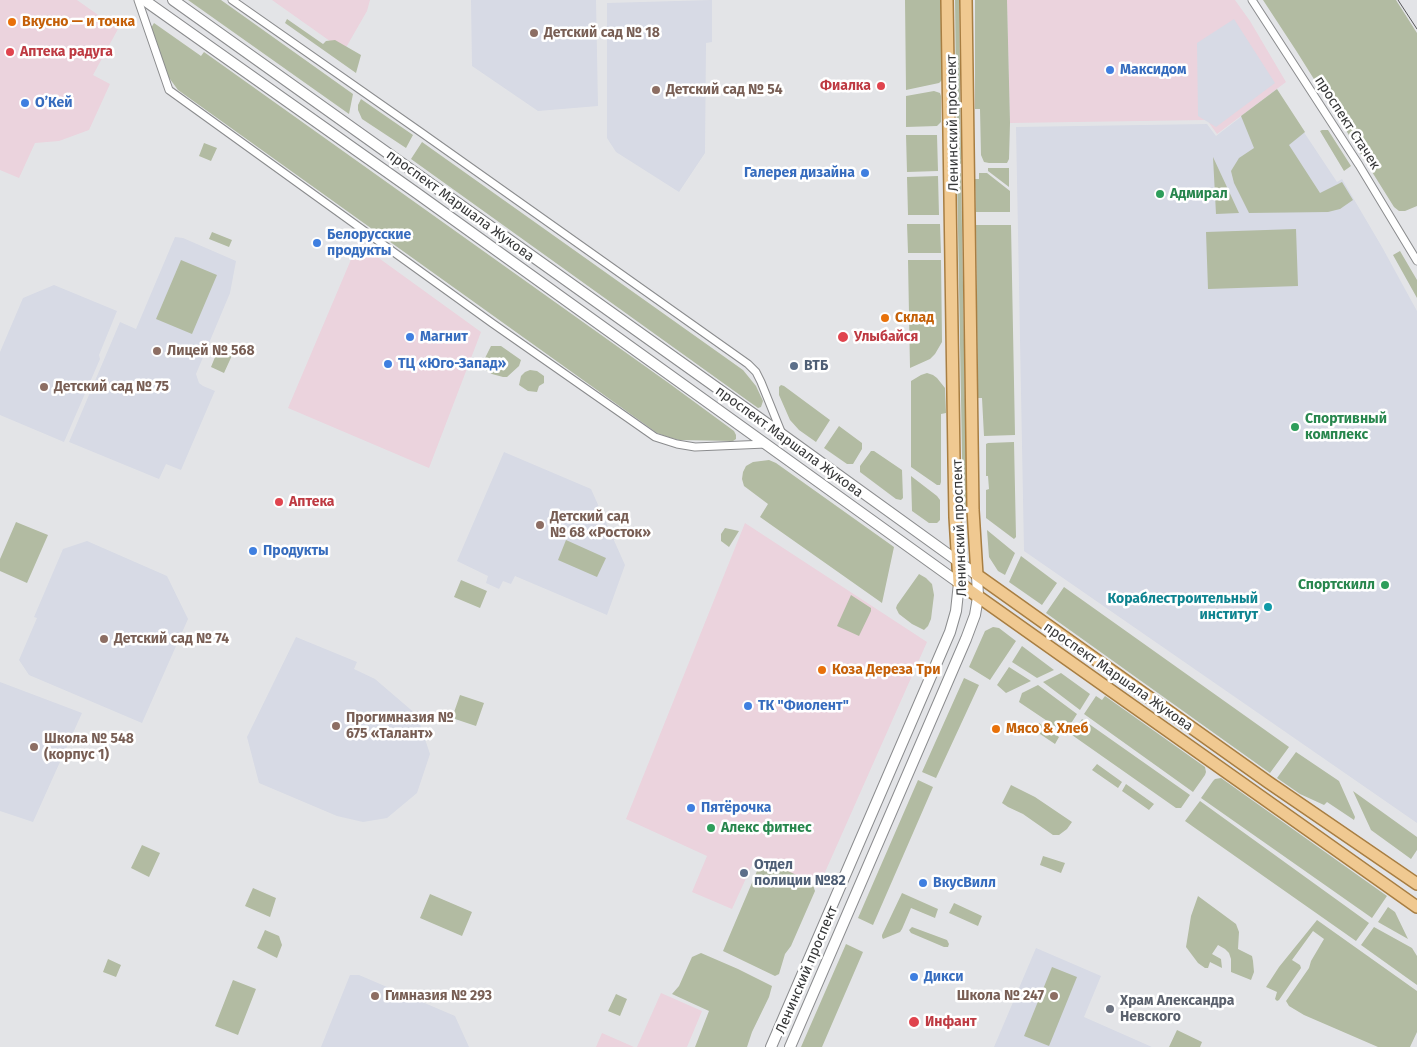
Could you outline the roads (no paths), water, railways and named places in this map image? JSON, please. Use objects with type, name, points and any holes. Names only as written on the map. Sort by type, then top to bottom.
[{"type":"main road","name":"проспект Маршала Жукова","points":[[144,0],[426,199],[978,597],[1417,907]]},
{"type":"main road","name":"проспект Маршала Жукова","points":[[173,0],[1276,788],[1417,884]]},
{"type":"main road","name":"Ленинский проспект","points":[[771,1047],[950,632],[956,611],[959,583],[954,470],[948,0]]},
{"type":"main road","name":"Ленинский проспект","points":[[790,1047],[975,615],[978,597],[973,510],[966,0]]},
{"type":"street","points":[[138,0],[169,90],[500,329],[655,437],[676,444],[695,447],[766,444]]},
{"type":"street","points":[[232,0],[748,364],[756,372],[761,382],[783,434]]},
{"type":"street","name":"проспект Стачек","points":[[1252,0],[1359,165],[1417,261]]},
{"type":"tram line","points":[[1398,0],[1417,29]]},
{"type":"place","name":"Вкусно — и точка","points":[[12,22]]},
{"type":"place","name":"Детский сад № 18","points":[[534,33]]},
{"type":"place","name":"Аптека радуга","points":[[10,52]]},
{"type":"place","name":"Максидом","points":[[1110,70]]},
{"type":"place","name":"Фиалка","points":[[881,86]]},
{"type":"place","name":"Детский сад № 54","points":[[656,90]]},
{"type":"place","name":"О’Кей","points":[[25,103]]},
{"type":"place","name":"Галерея дизайна","points":[[865,173]]},
{"type":"place","name":"Адмирал","points":[[1160,194]]},
{"type":"place","name":"Белорусские продукты","points":[[317,243]]},
{"type":"place","name":"Склад","points":[[885,318]]},
{"type":"place","name":"Магнит","points":[[410,337]]},
{"type":"place","name":"Улыбайся","points":[[843,337]]},
{"type":"place","name":"Лицей № 568","points":[[157,351]]},
{"type":"place","name":"ТЦ «Юго-Запад»","points":[[388,364]]},
{"type":"place","name":"ВТБ","points":[[794,366]]},
{"type":"place","name":"Детский сад № 75","points":[[44,387]]},
{"type":"place","name":"Спортивный комплекс","points":[[1295,427]]},
{"type":"place","name":"Аптека","points":[[279,502]]},
{"type":"place","name":"Детский сад № 68 «Росток»","points":[[540,525]]},
{"type":"place","name":"Продукты","points":[[253,551]]},
{"type":"place","name":"Спортскилл","points":[[1385,585]]},
{"type":"place","name":"Кораблестроительный институт","points":[[1268,607]]},
{"type":"place","name":"Детский сад № 74","points":[[104,639]]},
{"type":"place","name":"Коза Дереза Три","points":[[822,670]]},
{"type":"place","name":"ТК \"Фиолент\"","points":[[748,706]]},
{"type":"place","name":"Прогимназия № 675 «Талант»","points":[[336,726]]},
{"type":"place","name":"Мясо & Хлеб","points":[[996,729]]},
{"type":"place","name":"Школа № 548 (корпус 1)","points":[[34,747]]},
{"type":"place","name":"Пятёрочка","points":[[691,808]]},
{"type":"place","name":"Алекс фитнес","points":[[711,828]]},
{"type":"place","name":"Отдел полиции №82","points":[[744,873]]},
{"type":"place","name":"ВкусВилл","points":[[923,883]]},
{"type":"place","name":"Дикси","points":[[914,977]]},
{"type":"place","name":"Гимназия № 293","points":[[375,996]]},
{"type":"place","name":"Школа № 247","points":[[1054,996]]},
{"type":"place","name":"Храм Александра Невского","points":[[1110,1009]]},
{"type":"place","name":"Инфант","points":[[914,1022]]}]
